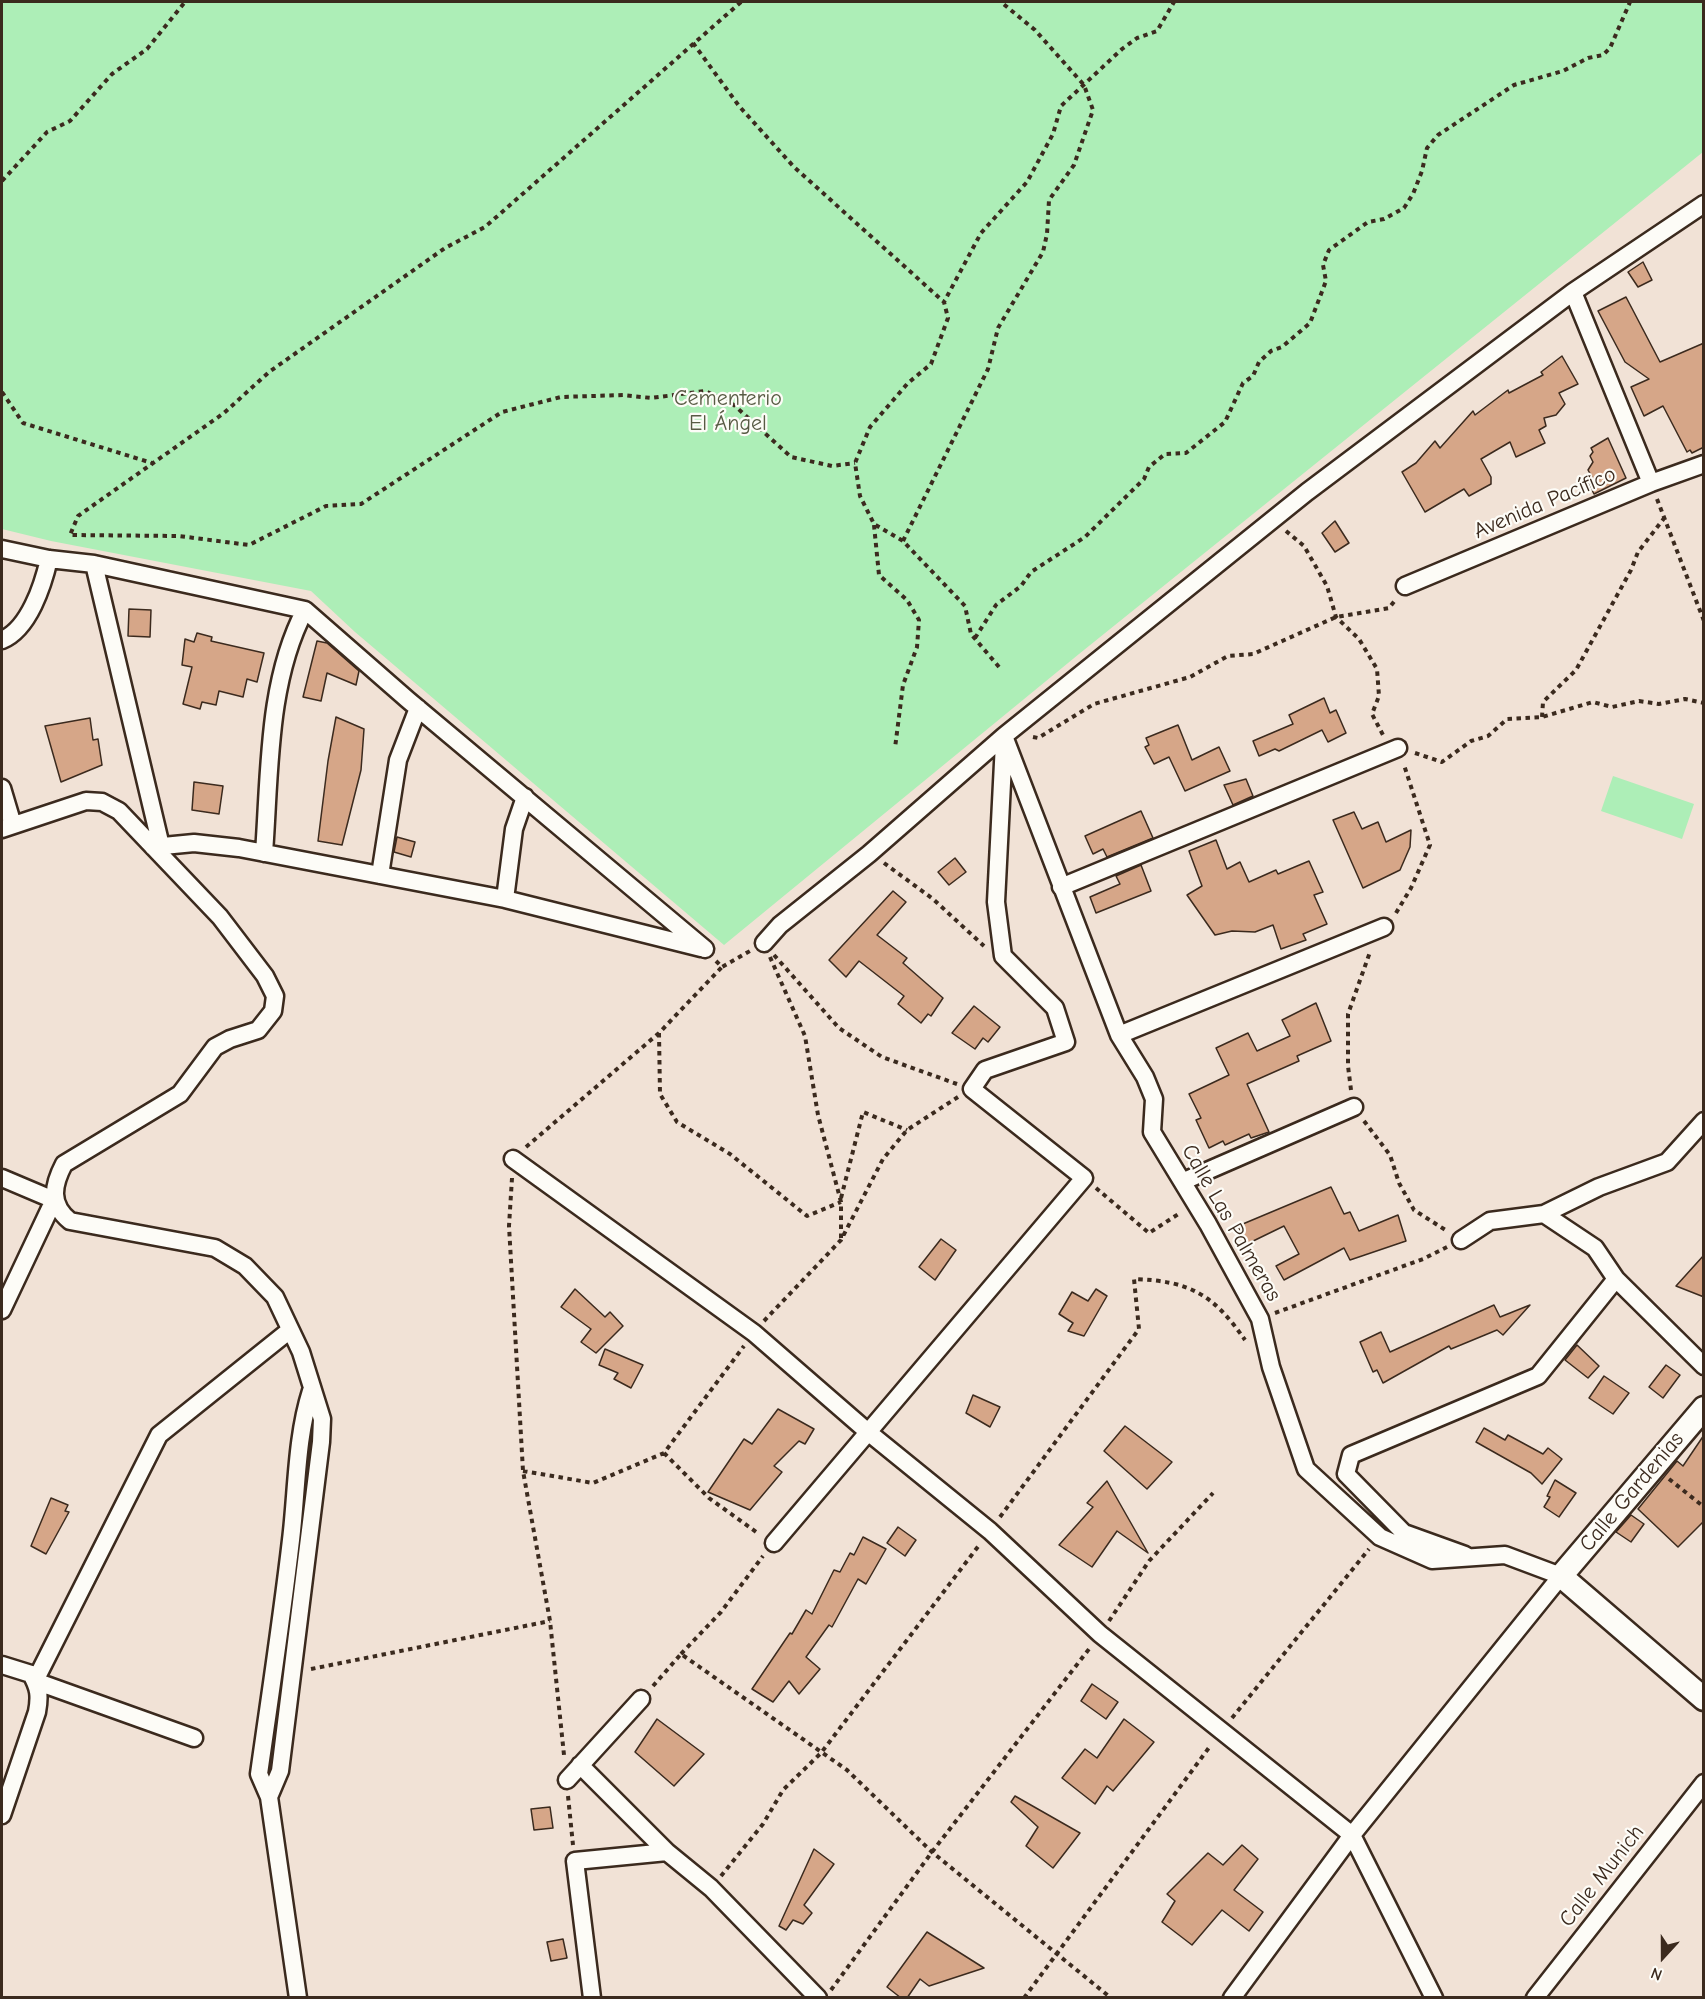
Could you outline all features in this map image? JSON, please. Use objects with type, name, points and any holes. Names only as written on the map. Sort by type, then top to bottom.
[{"type":"street","points":[[764,943],[780,925],[869,854],[1004,736],[1274,521],[1307,492],[1572,292],[1704,204]]},
{"type":"street","points":[[1572,292],[1651,483]]},
{"type":"street","name":"Avenida Pacífico","points":[[1405,586],[1651,483],[1704,464]]},
{"type":"street","points":[[2,549],[50,559],[94,564],[305,610],[705,949]]},
{"type":"street","points":[[2,640],[10,637],[40,596],[50,559]]},
{"type":"street","points":[[94,564],[157,847]]},
{"type":"street","points":[[264,853],[276,707],[294,632],[305,610]]},
{"type":"street","points":[[380,875],[398,760],[418,708]]},
{"type":"street","points":[[774,1542],[1084,1178],[972,1089],[985,1070],[1066,1042],[1055,1008],[1003,956],[996,902],[997,839],[1004,736]]},
{"type":"street","name":"Calle Las Palmeras","points":[[1004,736],[1119,1035],[1145,1077],[1154,1099],[1152,1132],[1209,1224],[1260,1318],[1271,1367],[1306,1468],[1380,1537],[1432,1560],[1505,1555],[1561,1576]]},
{"type":"street","points":[[1061,887],[1398,748]]},
{"type":"street","points":[[2,788],[7,827],[86,801],[102,802],[119,811],[157,847],[220,917],[265,976],[275,996],[273,1011],[258,1029],[215,1047],[180,1094],[64,1164],[55,1183],[54,1200],[2,1310]]},
{"type":"street","points":[[505,899],[514,829],[525,797]]},
{"type":"street","points":[[157,847],[194,843],[264,853],[505,899],[705,949]]},
{"type":"street","points":[[1119,1035],[1384,927]]},
{"type":"street","points":[[1184,1181],[1353,1107]]},
{"type":"street","points":[[1461,1240],[1490,1221],[1544,1214],[1599,1187],[1667,1162],[1704,1121]]},
{"type":"street","points":[[513,1159],[754,1333],[868,1432],[990,1531],[1100,1634],[1352,1835],[1434,1998]]},
{"type":"street","points":[[2,1178],[54,1200],[60,1213],[70,1221],[214,1248],[244,1266],[275,1298],[301,1352],[311,1391],[322,1419],[321,1442],[280,1771],[269,1797]]},
{"type":"street","points":[[1544,1214],[1595,1248],[1616,1279],[1704,1366]]},
{"type":"street","points":[[1472,1557],[1404,1533],[1346,1474],[1351,1455],[1538,1376],[1616,1279]]},
{"type":"street","points":[[35,1681],[159,1435],[290,1330]]},
{"type":"street","points":[[298,1998],[269,1797],[259,1774],[289,1561],[302,1443],[302,1420],[311,1391]]},
{"type":"street","name":"Calle Gardenias","points":[[1561,1576],[1704,1408]]},
{"type":"street","points":[[1232,1998],[1352,1835],[1561,1576],[1704,1699]]},
{"type":"street","points":[[2,1665],[31,1674],[40,1696],[37,1712],[2,1815]]},
{"type":"street","points":[[35,1681],[194,1738]]},
{"type":"street","points":[[567,1780],[641,1699]]},
{"type":"street","points":[[580,1765],[667,1852],[711,1888],[818,1998]]},
{"type":"street","name":"Calle Munich","points":[[1535,1998],[1704,1783]]},
{"type":"street","points":[[592,1998],[575,1860],[667,1852]]},
{"type":"path","points":[[2,181],[46,132],[70,122],[112,74],[147,49],[185,2]]},
{"type":"path","points":[[741,2],[485,227],[445,248],[269,372],[224,413],[78,516],[70,536],[179,536],[249,545],[326,506],[361,504],[502,412],[561,397],[612,395],[651,398],[705,391],[734,405],[791,457],[832,466],[855,463]]},
{"type":"path","points":[[903,541],[988,369],[998,328],[1043,252],[1047,234],[1049,200],[1074,165],[1093,110],[1084,85],[1035,30],[1001,2]]},
{"type":"path","points":[[944,302],[981,233],[1027,182],[1053,134],[1061,106],[1137,38],[1157,31],[1174,2]]},
{"type":"path","points":[[975,638],[996,605],[1020,586],[1031,572],[1085,537],[1144,479],[1149,467],[1164,453],[1186,453],[1225,422],[1243,383],[1253,376],[1259,362],[1270,351],[1282,347],[1310,323],[1326,281],[1323,265],[1329,250],[1368,222],[1384,219],[1404,208],[1416,187],[1427,148],[1438,135],[1514,84],[1563,71],[1588,58],[1603,55],[1610,48],[1630,2]]},
{"type":"path","points":[[693,43],[739,106],[794,167],[944,302],[948,318],[931,364],[908,383],[870,427],[855,463],[860,496],[874,524],[879,575],[907,600],[919,620],[917,647],[903,685],[896,748]]},
{"type":"path","points":[[2,392],[23,423],[153,463]]},
{"type":"path","points":[[1651,483],[1704,621]]},
{"type":"path","points":[[1542,717],[1543,702],[1576,670],[1638,552],[1665,517]]},
{"type":"path","points":[[1274,521],[1304,546],[1327,586],[1336,616],[1359,639],[1377,669],[1379,696],[1372,714],[1383,736],[1398,748],[1442,762],[1471,741],[1488,736],[1507,719],[1542,717],[1593,702],[1612,707],[1639,701],[1659,704],[1685,699],[1704,703]]},
{"type":"path","points":[[874,524],[903,541],[965,606],[975,638],[999,667]]},
{"type":"path","points":[[1004,736],[1038,738],[1094,704],[1190,677],[1228,656],[1252,654],[1336,616],[1389,608],[1405,586]]},
{"type":"path","points":[[1398,748],[1430,844],[1412,888],[1371,949],[1348,1014],[1348,1066],[1353,1107],[1390,1155],[1399,1183],[1414,1210],[1461,1240]]},
{"type":"path","points":[[869,854],[891,867],[933,899],[978,943],[1003,956]]},
{"type":"path","points":[[575,1860],[550,1621],[523,1471],[509,1226],[513,1159],[659,1033],[722,967],[764,943]]},
{"type":"path","points":[[764,943],[839,1028],[882,1057],[972,1089]]},
{"type":"path","points":[[764,943],[805,1036],[818,1115],[841,1202],[842,1240]]},
{"type":"path","points":[[705,949],[722,967]]},
{"type":"path","points":[[659,1033],[660,1094],[678,1122],[730,1154],[807,1216],[841,1202]]},
{"type":"path","points":[[523,1471],[593,1483],[664,1453],[754,1333],[842,1240],[883,1159],[907,1130],[972,1089]]},
{"type":"path","points":[[841,1202],[863,1112],[907,1130]]},
{"type":"path","points":[[1084,1178],[1149,1233],[1178,1212],[1209,1224]]},
{"type":"path","points":[[1260,1318],[1424,1259],[1461,1240]]},
{"type":"path","points":[[711,1888],[763,1824],[783,1790],[821,1753],[990,1531],[1139,1329],[1134,1279],[1163,1280],[1191,1287],[1218,1307],[1246,1342]]},
{"type":"path","points":[[641,1699],[721,1612],[774,1542],[709,1498],[664,1453]]},
{"type":"path","points":[[1655,1467],[1704,1507]]},
{"type":"path","points":[[825,1998],[932,1852],[1100,1634],[1149,1561],[1213,1493]]},
{"type":"path","points":[[1023,1998],[1055,1952],[1223,1730],[1380,1537]]},
{"type":"path","points":[[293,1673],[550,1621]]},
{"type":"path","points":[[681,1654],[847,1770],[932,1852],[1111,1998]]},
{"type":"green space","name":"Cementerio El Ángel","points":[[2,2],[1703,2],[1703,152],[1079,654],[724,945],[355,632],[311,591],[51,541],[2,529]]},
{"type":"green space","points":[[1613,776],[1694,804],[1682,839],[1601,811]]},
{"type":"building","points":[[1643,262],[1652,280],[1638,287],[1628,272]]},
{"type":"building","points":[[1626,297],[1660,362],[1704,343],[1704,447],[1692,453],[1690,450],[1687,452],[1663,406],[1644,416],[1631,387],[1649,379],[1625,362],[1598,311]]},
{"type":"building","points":[[1562,356],[1578,384],[1559,393],[1565,404],[1556,415],[1544,418],[1546,426],[1539,430],[1545,443],[1516,457],[1510,442],[1481,459],[1491,477],[1491,484],[1469,496],[1464,489],[1425,512],[1402,472],[1416,463],[1435,441],[1440,448],[1473,411],[1475,415],[1508,390],[1509,393],[1543,375],[1541,372]]},
{"type":"building","points":[[1608,438],[1626,478],[1594,494],[1588,482],[1592,477],[1588,470],[1593,462],[1590,456],[1593,452],[1591,448]]},
{"type":"building","points":[[1335,521],[1349,543],[1335,552],[1322,533]]},
{"type":"building","points":[[129,609],[151,610],[150,637],[128,636]]},
{"type":"building","points":[[197,633],[212,637],[211,641],[264,653],[257,682],[247,679],[243,697],[219,691],[216,705],[202,702],[200,709],[183,704],[192,667],[182,665],[185,639],[194,642]]},
{"type":"building","points":[[317,641],[327,643],[359,671],[356,685],[327,673],[321,701],[303,697]]},
{"type":"building","points":[[1324,698],[1330,713],[1336,710],[1346,733],[1328,742],[1322,730],[1279,751],[1275,749],[1259,756],[1253,741],[1293,724],[1289,715]]},
{"type":"building","points":[[336,717],[364,729],[361,770],[342,845],[318,841]]},
{"type":"building","points":[[90,718],[93,740],[98,739],[102,765],[61,782],[45,726]]},
{"type":"building","points":[[1178,725],[1192,760],[1219,747],[1230,771],[1185,791],[1169,757],[1154,764],[1145,747],[1149,745],[1146,738]]},
{"type":"building","points":[[1246,779],[1253,796],[1233,805],[1224,785]]},
{"type":"building","points":[[194,782],[223,786],[219,814],[192,810]]},
{"type":"building","points":[[1141,811],[1153,838],[1107,857],[1103,849],[1093,854],[1085,836]]},
{"type":"building","points":[[1354,812],[1362,829],[1378,822],[1386,842],[1411,830],[1410,847],[1400,870],[1363,888],[1333,820]]},
{"type":"building","points":[[397,837],[415,842],[411,857],[394,852]]},
{"type":"building","points":[[1216,840],[1227,869],[1240,862],[1249,882],[1276,870],[1278,874],[1309,861],[1323,892],[1314,895],[1327,924],[1303,934],[1306,940],[1281,949],[1273,925],[1255,932],[1232,931],[1215,935],[1187,895],[1202,886],[1189,851]]},
{"type":"building","points":[[955,858],[966,872],[949,885],[938,872]]},
{"type":"building","points":[[1141,865],[1151,891],[1096,913],[1090,897],[1120,884],[1116,876]]},
{"type":"building","points":[[893,891],[906,902],[877,935],[907,958],[903,963],[943,998],[931,1016],[928,1014],[921,1023],[898,1004],[904,996],[859,961],[846,977],[829,960]]},
{"type":"building","points":[[1316,1003],[1331,1041],[1297,1056],[1299,1061],[1247,1084],[1269,1132],[1251,1138],[1249,1134],[1225,1145],[1223,1141],[1209,1148],[1196,1120],[1201,1118],[1189,1094],[1229,1075],[1216,1048],[1248,1033],[1257,1051],[1290,1036],[1282,1020]]},
{"type":"building","points":[[974,1006],[1000,1027],[988,1042],[983,1038],[975,1049],[952,1033]]},
{"type":"building","points":[[1331,1187],[1344,1214],[1350,1212],[1359,1231],[1398,1215],[1406,1241],[1350,1260],[1344,1248],[1284,1280],[1276,1266],[1299,1254],[1284,1226],[1247,1244],[1238,1226]]},
{"type":"building","points":[[941,1239],[956,1250],[935,1280],[919,1267]]},
{"type":"building","points":[[1704,1255],[1704,1297],[1676,1286]]},
{"type":"building","points":[[575,1289],[605,1317],[610,1312],[623,1326],[596,1353],[581,1342],[591,1329],[561,1307]]},
{"type":"building","points":[[1096,1289],[1107,1296],[1084,1336],[1068,1331],[1073,1323],[1059,1314],[1072,1292],[1088,1301]]},
{"type":"building","points":[[1494,1305],[1500,1317],[1530,1305],[1503,1335],[1497,1330],[1451,1349],[1449,1346],[1383,1383],[1377,1370],[1373,1372],[1360,1342],[1381,1332],[1390,1352]]},
{"type":"building","points":[[1577,1345],[1599,1366],[1588,1378],[1565,1360]]},
{"type":"building","points":[[605,1349],[643,1365],[631,1388],[614,1379],[618,1373],[599,1365]]},
{"type":"building","points":[[1666,1365],[1680,1375],[1663,1398],[1649,1387]]},
{"type":"building","points":[[1604,1376],[1629,1393],[1613,1414],[1589,1398]]},
{"type":"building","points":[[973,1395],[1000,1407],[990,1427],[966,1413]]},
{"type":"building","points":[[778,1409],[814,1429],[805,1444],[799,1441],[774,1466],[782,1472],[750,1510],[708,1492],[744,1439],[752,1444]]},
{"type":"building","points":[[1125,1426],[1172,1462],[1147,1489],[1104,1451]]},
{"type":"building","points":[[1484,1428],[1505,1440],[1508,1435],[1543,1454],[1548,1448],[1562,1459],[1542,1484],[1531,1473],[1476,1442]]},
{"type":"building","points":[[1704,1435],[1704,1521],[1678,1547],[1638,1509],[1677,1461],[1683,1466]]},
{"type":"building","points":[[1555,1480],[1576,1493],[1559,1517],[1544,1507]]},
{"type":"building","points":[[1107,1481],[1148,1553],[1117,1531],[1092,1567],[1059,1545],[1093,1507],[1087,1503]]},
{"type":"building","points":[[51,1498],[68,1505],[65,1511],[69,1512],[46,1554],[31,1546]]},
{"type":"building","points":[[1631,1515],[1644,1524],[1631,1542],[1616,1532]]},
{"type":"building","points":[[898,1527],[916,1540],[905,1556],[887,1543]]},
{"type":"building","points":[[863,1537],[886,1549],[866,1584],[858,1579],[832,1627],[829,1625],[806,1657],[820,1669],[799,1694],[789,1681],[773,1702],[752,1689],[790,1633],[792,1634],[806,1610],[812,1614],[834,1570],[840,1572],[850,1553],[854,1555]]},
{"type":"building","points":[[1092,1684],[1118,1702],[1106,1719],[1081,1701]]},
{"type":"building","points":[[657,1719],[704,1754],[674,1786],[635,1752]]},
{"type":"building","points":[[1124,1719],[1154,1742],[1113,1791],[1107,1786],[1095,1804],[1062,1778],[1085,1749],[1097,1758]]},
{"type":"building","points":[[1015,1796],[1080,1833],[1053,1868],[1026,1846],[1038,1827],[1011,1802]]},
{"type":"building","points":[[550,1807],[553,1828],[534,1830],[531,1809]]},
{"type":"building","points":[[1242,1845],[1258,1859],[1234,1890],[1263,1912],[1249,1931],[1222,1910],[1192,1945],[1162,1922],[1175,1901],[1167,1894],[1208,1853],[1223,1865]]},
{"type":"building","points":[[814,1849],[834,1864],[804,1905],[812,1913],[803,1924],[793,1920],[786,1930],[779,1926]]},
{"type":"building","points":[[927,1932],[984,1968],[929,1986],[920,1979],[907,1998],[901,1998],[887,1987]]},
{"type":"building","points":[[563,1939],[567,1958],[551,1961],[547,1942]]}]
